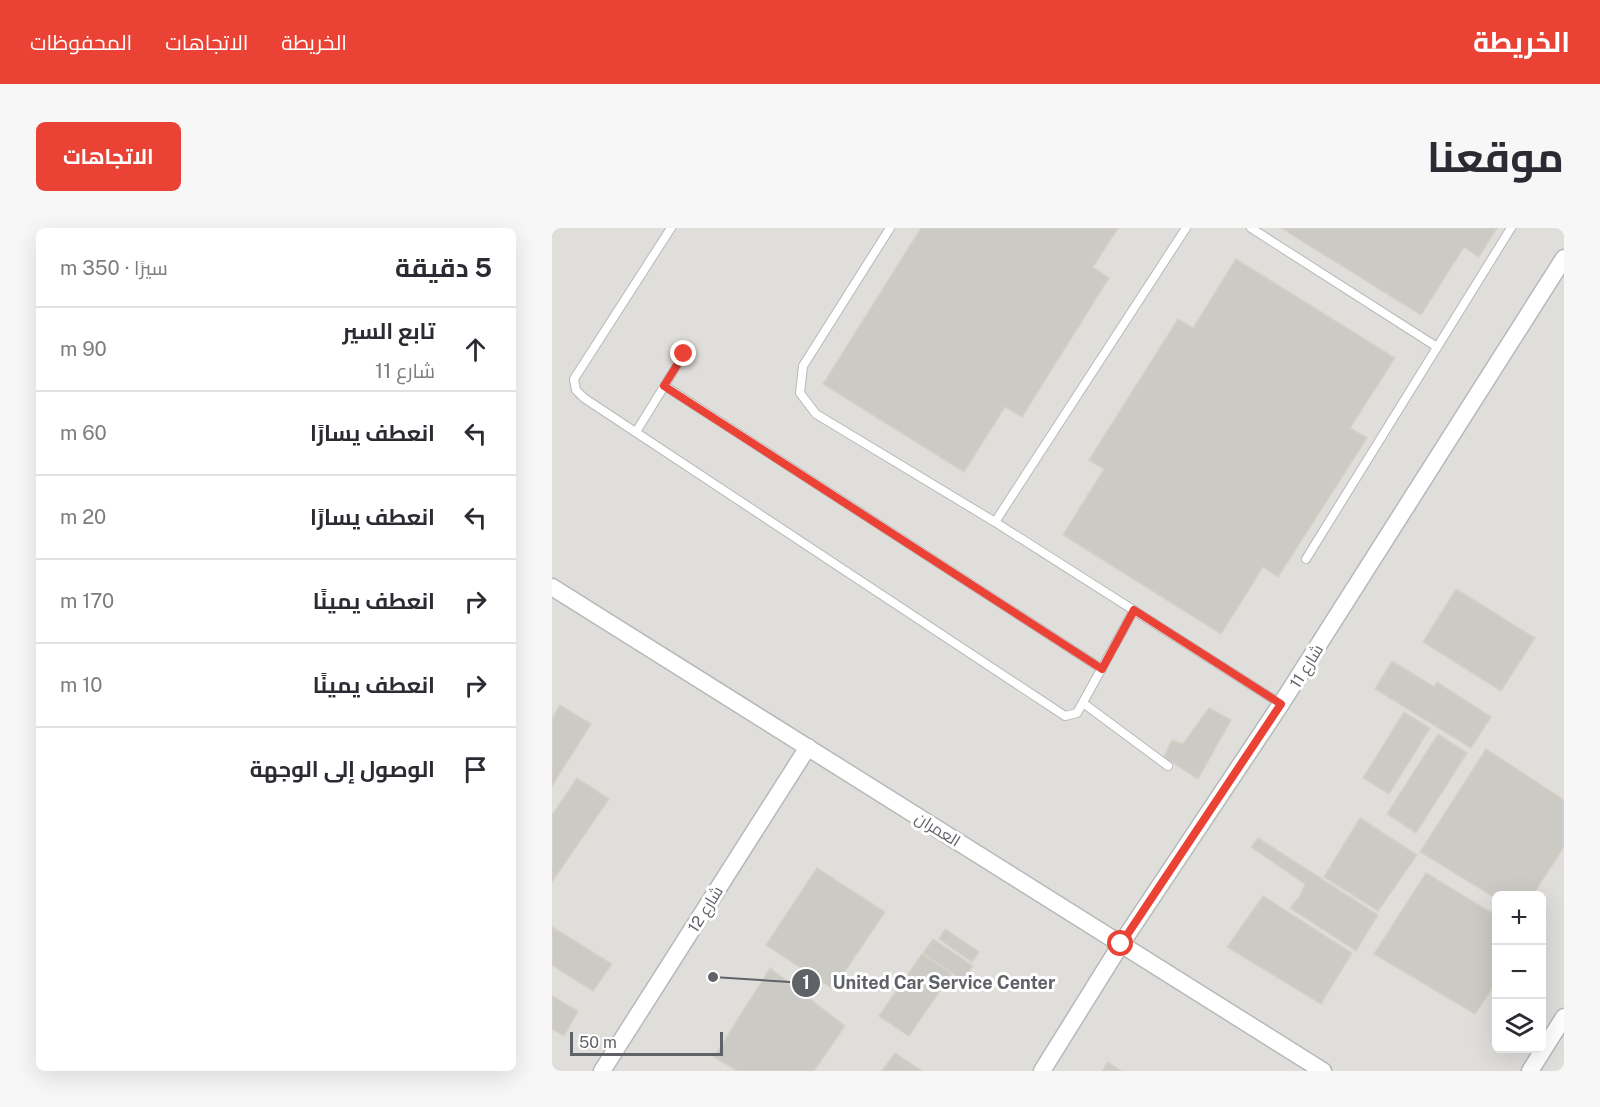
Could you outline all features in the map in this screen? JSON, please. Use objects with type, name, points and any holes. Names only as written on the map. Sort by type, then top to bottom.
[{"type":"street","name":"شارع 11","points":[[1042,1071],[1121,944],[1281,704],[1564,258]]},
{"type":"street","name":"العمران","points":[[552,587],[1323,1071]]},
{"type":"street","name":"شارع 12","points":[[602,1071],[808,747]]},
{"type":"street","points":[[1530,1071],[1564,1017]]},
{"type":"lane","points":[[671,228],[574,379],[576,390],[584,398],[1065,717],[1077,713],[1134,610]]},
{"type":"lane","points":[[890,228],[803,366],[800,393],[816,414],[995,522],[1281,704]]},
{"type":"lane","points":[[995,522],[1186,228]]},
{"type":"lane","points":[[1251,228],[1437,347]]},
{"type":"lane","points":[[1306,559],[1511,228]]},
{"type":"lane","points":[[636,432],[684,354]]},
{"type":"lane","points":[[664,386],[1102,669]]},
{"type":"lane","points":[[1083,703],[1168,766]]},
{"type":"shaded area","points":[[552,228],[1564,228],[1564,1071],[552,1071]]},
{"type":"building","points":[[921,228],[1118,228],[1093,267],[1109,278],[1022,417],[1005,407],[964,472],[823,384]]},
{"type":"building","points":[[1281,228],[1497,228],[1479,257],[1464,247],[1421,315]]},
{"type":"building","points":[[1236,259],[1395,358],[1350,428],[1367,438],[1278,577],[1263,567],[1221,634],[1063,535],[1104,469],[1089,460],[1178,319],[1193,328]]},
{"type":"building","points":[[1456,589],[1535,638],[1501,691],[1423,642]]},
{"type":"building","points":[[1392,661],[1434,687],[1437,682],[1491,717],[1471,748],[1375,689]]},
{"type":"building","points":[[560,705],[591,724],[552,786],[552,719]]},
{"type":"building","points":[[1209,708],[1231,720],[1198,779],[1164,757],[1172,740],[1183,744]]},
{"type":"building","points":[[1404,712],[1430,728],[1389,794],[1363,778]]},
{"type":"building","points":[[1438,734],[1467,753],[1416,833],[1387,814]]},
{"type":"building","points":[[1486,749],[1564,800],[1564,847],[1535,891],[1492,891],[1492,896],[1420,852]]},
{"type":"building","points":[[577,778],[609,799],[552,882],[552,815]]},
{"type":"building","points":[[1360,818],[1417,855],[1378,911],[1324,877]]},
{"type":"building","points":[[1258,838],[1378,915],[1356,951],[1290,908],[1300,896],[1305,884],[1251,847]]},
{"type":"building","points":[[817,868],[885,912],[833,989],[766,945]]},
{"type":"building","points":[[1426,873],[1492,913],[1492,988],[1475,1014],[1374,954]]},
{"type":"building","points":[[1263,896],[1352,953],[1321,1004],[1227,947]]},
{"type":"building","points":[[552,927],[612,964],[593,991],[552,965]]},
{"type":"building","points":[[945,929],[979,952],[972,962],[939,939]]},
{"type":"building","points":[[933,939],[973,966],[963,980],[923,953]]},
{"type":"building","points":[[922,954],[952,973],[909,1036],[879,1016]]},
{"type":"building","points":[[770,968],[845,1026],[814,1071],[738,1071],[714,1057]]},
{"type":"building","points":[[552,996],[578,1011],[564,1036],[552,1029]]},
{"type":"building","points":[[895,1053],[922,1071],[882,1071]]},
{"type":"building","points":[[1108,1062],[1121,1071],[1102,1071]]},
{"type":"place","name":"United Car Service Center","points":[[713,977]]},
{"type":"route","points":[[684,354],[664,386],[1102,669],[1134,610],[1281,704],[1121,944]]}]
